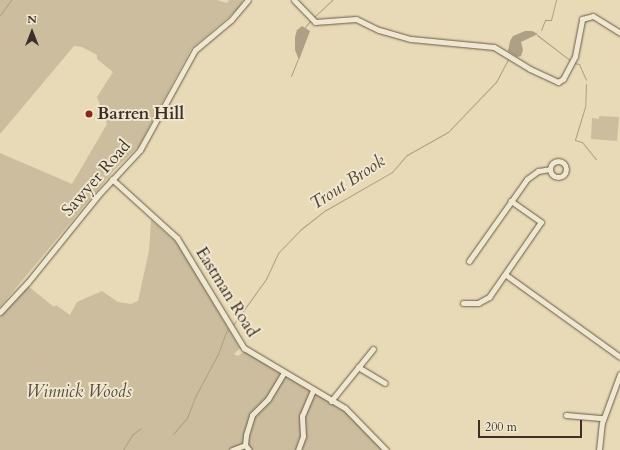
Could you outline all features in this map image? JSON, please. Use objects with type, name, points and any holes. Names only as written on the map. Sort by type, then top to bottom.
[{"type":"street","name":"Sawyer Road","points":[[0,312],[28,282],[112,179],[142,147],[195,50],[231,20],[248,0]]},
{"type":"street","points":[[294,0],[316,22],[356,19],[379,30],[411,40],[494,47],[530,69],[558,82],[563,79],[576,56],[582,19],[593,16],[620,33]]},
{"type":"street","points":[[469,261],[511,200],[535,172],[550,169]]},
{"type":"street","name":"Eastman Road","points":[[112,179],[177,238],[244,348],[345,408],[386,450]]},
{"type":"street","points":[[463,303],[472,304],[486,300],[506,275],[541,222],[511,200]]},
{"type":"street","points":[[506,275],[620,357]]},
{"type":"street","points":[[331,401],[373,349]]},
{"type":"street","points":[[358,367],[385,383]]},
{"type":"street","points":[[232,450],[247,448],[252,415],[268,399],[284,372]]},
{"type":"street","points":[[599,450],[603,418],[620,374]]},
{"type":"street","points":[[298,450],[303,436],[302,416],[313,390]]},
{"type":"street","points":[[566,415],[603,418]]},
{"type":"green space","points":[[0,0],[217,0],[227,3],[229,0],[243,0],[238,9],[191,49],[139,146],[115,169],[0,307],[0,153],[72,184],[107,124],[97,97],[113,72],[97,59],[97,55],[82,47],[74,46],[0,134]]},
{"type":"green space","points":[[599,116],[619,117],[617,141],[591,139],[592,118],[599,119]]},
{"type":"green space","name":"Winnick Woods","points":[[151,220],[177,243],[240,348],[234,354],[238,356],[245,351],[343,409],[383,450],[0,450],[0,316],[28,286],[54,307],[56,305],[70,315],[77,302],[102,291],[118,302],[131,304],[138,301],[149,251]]},
{"type":"shaded area","points":[[302,26],[310,31],[299,60],[295,50],[295,37],[297,30]]},
{"type":"shaded area","points":[[525,31],[532,31],[538,34],[521,42],[523,50],[521,56],[517,57],[508,51],[510,41],[513,36]]},
{"type":"waterway","points":[[0,15],[11,0]]},
{"type":"waterway","points":[[314,17],[332,0]]},
{"type":"waterway","name":"Trout Brook","points":[[541,30],[545,20],[551,20],[556,0]]},
{"type":"waterway","points":[[305,27],[310,21]]},
{"type":"waterway","points":[[537,35],[571,61]]},
{"type":"waterway","points":[[291,76],[298,59]]},
{"type":"waterway","name":"Trout Brook","points":[[233,325],[266,279],[278,253],[300,230],[326,210],[392,172],[407,155],[448,132],[496,82],[508,59]]},
{"type":"waterway","points":[[574,63],[579,64],[586,80]]},
{"type":"waterway","points":[[586,84],[585,107],[575,140],[582,142],[596,159]]},
{"type":"waterway","name":"Trout Brook","points":[[173,434],[187,418],[196,395],[218,354],[227,329]]},
{"type":"waterway","points":[[123,450],[132,435],[141,428]]},
{"type":"place","name":"Barren Hill","points":[[89,114]]}]
